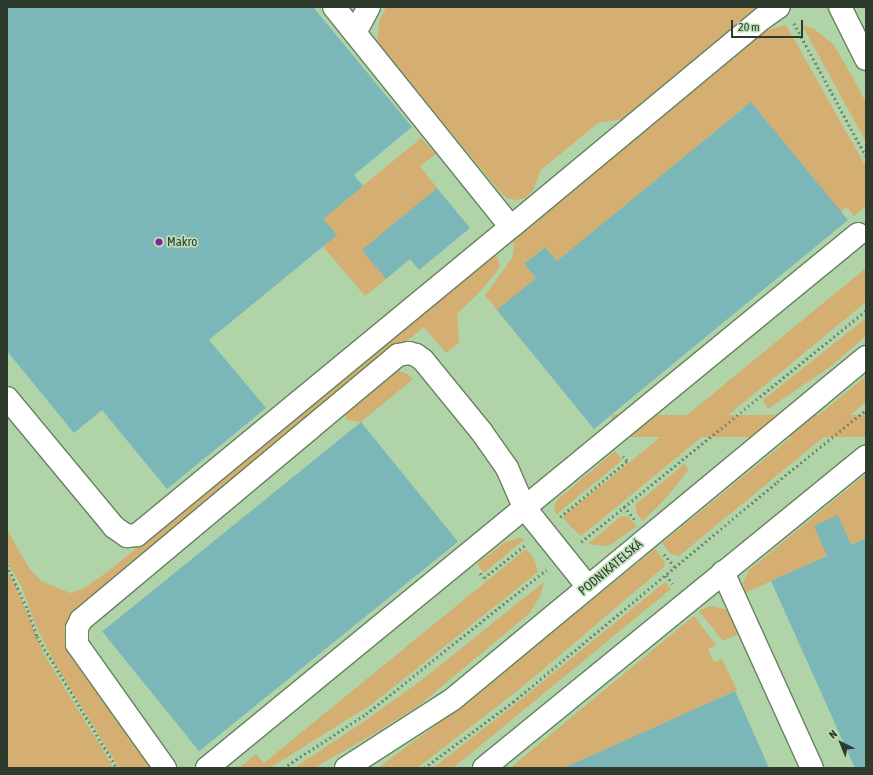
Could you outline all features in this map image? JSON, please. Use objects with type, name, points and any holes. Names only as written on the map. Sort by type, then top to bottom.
[{"type":"street","points":[[334,7],[511,227]]},
{"type":"street","points":[[355,33],[369,7]]},
{"type":"street","points":[[840,7],[866,59]]},
{"type":"street","points":[[7,398],[114,527],[127,536],[137,535],[763,18],[786,13]]},
{"type":"street","points":[[207,768],[858,234]]},
{"type":"street","points":[[165,768],[77,644],[77,628],[81,620],[398,355],[409,353],[416,355],[423,360],[481,431],[507,468],[524,507],[588,587]]},
{"type":"street","name":"PODNIKATELSKÁ","points":[[346,768],[453,699],[866,357]]},
{"type":"street","points":[[484,768],[866,456]]},
{"type":"street","points":[[723,572],[812,768]]},
{"type":"path","points":[[786,13],[866,156]]},
{"type":"path","points":[[424,768],[513,702],[777,482],[866,410]]},
{"type":"path","points":[[7,565],[28,610],[37,636],[117,768]]},
{"type":"shaded area","points":[[7,7],[866,7],[866,768],[7,768]]},
{"type":"shaded area","points":[[386,7],[758,7],[623,119],[598,123],[541,170],[533,190],[525,198],[516,200],[508,199],[500,192],[377,42],[379,22]]},
{"type":"shaded area","points":[[786,25],[866,167],[866,206],[854,216],[847,207],[841,212],[751,102],[557,261],[544,247],[524,264],[536,278],[497,310],[485,295],[512,258],[514,244],[511,239],[757,37],[767,30]]},
{"type":"shaded area","points":[[802,25],[814,29],[834,45],[858,87],[866,103],[866,142]]},
{"type":"shaded area","points":[[421,138],[436,154],[420,166],[437,188],[363,250],[386,279],[365,296],[309,230]]},
{"type":"shaded area","points":[[494,255],[498,258],[500,265],[495,274],[476,296],[457,314],[459,343],[446,353],[424,327],[75,614],[67,643],[69,655],[127,728],[150,768],[119,768],[54,662],[36,626],[22,588],[7,561],[7,530],[29,568],[41,581],[70,593],[84,588],[106,573]]},
{"type":"shaded area","points":[[866,268],[866,302],[581,536],[570,526],[563,517]]},
{"type":"shaded area","points":[[866,318],[866,336],[830,367],[768,409],[763,400]]},
{"type":"shaded area","points":[[399,371],[407,374],[413,379],[361,422],[346,420],[346,410],[391,373]]},
{"type":"shaded area","points":[[866,376],[866,402],[679,556],[671,554],[662,543]]},
{"type":"shaded area","points":[[612,415],[866,415],[866,437],[612,437]]},
{"type":"shaded area","points":[[615,451],[622,460],[556,515],[554,507],[558,499]]},
{"type":"shaded area","points":[[684,464],[689,469],[668,496],[643,521],[637,514],[635,505]]},
{"type":"shaded area","points":[[866,474],[866,538],[745,593],[743,583],[749,570]]},
{"type":"shaded area","points":[[621,516],[628,517],[637,526],[610,545],[602,546],[588,544]]},
{"type":"shaded area","points":[[519,538],[525,539],[484,573],[477,564],[505,542]]},
{"type":"shaded area","points":[[526,549],[534,559],[538,572],[372,704],[270,768],[239,768],[256,754],[264,763]]},
{"type":"shaded area","points":[[655,549],[665,562],[664,567],[521,688],[417,768],[378,768],[471,699]]},
{"type":"shaded area","points":[[7,571],[15,585],[45,656],[114,768],[7,768],[7,622],[9,615],[7,614]]},
{"type":"shaded area","points":[[544,582],[540,596],[530,613],[418,706],[377,732],[314,768],[294,768],[362,723],[423,679]]},
{"type":"shaded area","points":[[665,582],[671,589],[453,768],[433,768],[513,706]]},
{"type":"shaded area","points":[[713,606],[727,610],[733,619],[739,634],[723,641],[699,611]]},
{"type":"shaded area","points":[[694,616],[716,645],[708,649],[714,662],[722,659],[737,690],[565,768],[510,768]]},
{"type":"building","name":"Makro","points":[[7,7],[313,7],[412,127],[354,175],[363,186],[323,219],[337,235],[209,340],[266,408],[167,489],[102,410],[74,433],[7,351]]},
{"type":"building","points":[[751,102],[848,220],[594,429],[497,310],[536,278],[524,264],[545,247],[557,261]]},
{"type":"building","points":[[437,188],[470,228],[419,270],[410,259],[386,279],[362,250]]},
{"type":"building","points":[[361,422],[458,542],[199,751],[102,632]]},
{"type":"building","points":[[838,515],[851,545],[866,538],[866,768],[855,768],[771,581],[827,556],[814,526]]},
{"type":"building","points":[[735,691],[769,768],[564,768]]},
{"type":"place","name":"Makro","points":[[159,242]]}]
